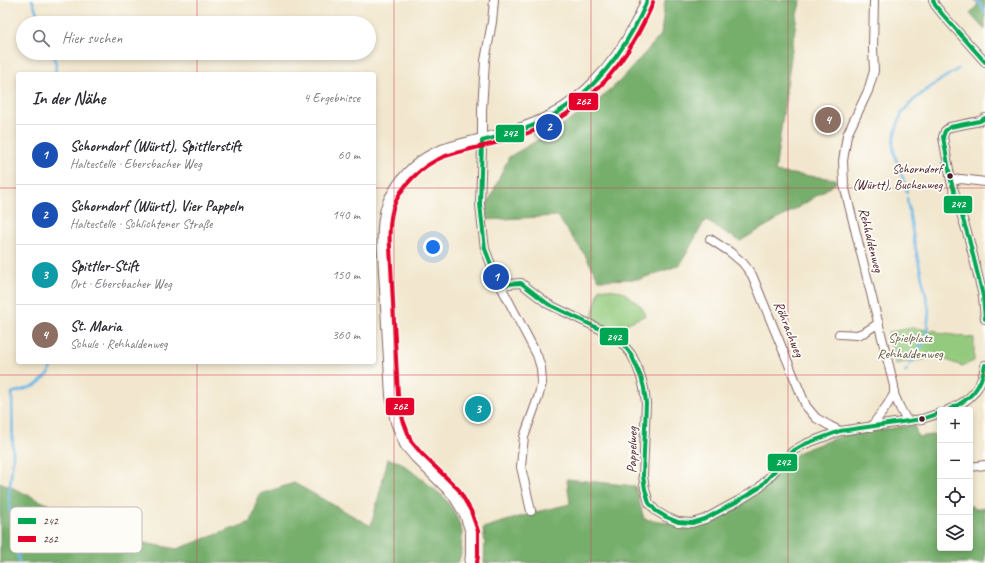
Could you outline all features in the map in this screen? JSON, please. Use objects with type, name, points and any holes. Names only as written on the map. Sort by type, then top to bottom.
[{"type":"main road","points":[[471,563],[472,532],[466,514],[454,494],[406,444],[397,422],[392,396],[383,232],[388,205],[405,177],[426,159],[440,152],[511,133],[544,120],[581,95],[596,82],[614,62],[629,40],[647,0]]},
{"type":"street","points":[[494,0],[492,22],[485,61],[482,110],[480,204],[485,249],[500,287],[537,355],[541,368],[542,383],[524,437],[521,467],[531,511]]},
{"type":"street","name":"Rehhaldenweg","points":[[874,0],[874,71],[868,90],[847,135],[842,161],[844,185],[891,370],[894,394],[907,421]]},
{"type":"street","points":[[933,0],[943,15],[985,62]]},
{"type":"street","points":[[985,118],[980,121],[950,127],[945,131],[943,138],[951,181],[969,239],[984,296],[985,318]]},
{"type":"street","points":[[951,181],[961,179],[985,182]]},
{"type":"street","name":"Röhrachweg","points":[[710,239],[730,252],[743,263],[752,275],[806,406],[816,418],[840,431]]},
{"type":"street","name":"Pappelweg","points":[[500,287],[508,284],[521,284],[548,304],[610,334],[631,354],[641,377],[646,403],[643,476],[645,489],[649,502],[656,511],[666,518],[678,522],[692,523],[705,519],[759,488],[793,451],[805,444],[840,431],[922,419],[937,414]]},
{"type":"street","points":[[838,334],[858,335],[879,324]]},
{"type":"street","points":[[956,407],[972,395],[980,384],[985,365]]},
{"type":"street","points":[[871,426],[894,394]]},
{"type":"street","points":[[973,467],[985,465]]},
{"type":"green space","points":[[665,0],[801,0],[797,14],[775,172],[835,179],[836,183],[804,204],[740,241],[705,220],[680,265],[640,279],[599,280],[585,255],[557,216],[485,220],[487,205],[509,157],[590,108],[620,81],[661,35]]},
{"type":"green space","points":[[974,0],[985,0],[985,30],[970,14],[978,4]]},
{"type":"green space","points":[[600,288],[622,291],[641,306],[646,315],[614,329],[591,319]]},
{"type":"green space","name":"Spielplatz Rehhaldenweg","points":[[912,328],[974,338],[974,361],[962,366],[941,358],[932,358],[895,364],[888,332]]},
{"type":"green space","points":[[914,425],[918,437],[937,434],[937,551],[973,551],[973,507],[975,509],[985,507],[985,563],[484,563],[485,542],[483,528],[536,512],[570,504],[567,479],[635,486],[644,519],[686,526],[703,523],[721,517],[756,493],[799,452],[843,435]]},
{"type":"green space","points":[[388,459],[400,462],[444,497],[456,515],[462,532],[461,554],[458,563],[0,563],[0,482],[54,507],[10,507],[10,553],[142,553],[142,543],[177,549],[251,522],[260,494],[294,483],[371,526]]},
{"type":"waterway","points":[[32,0],[38,16]]},
{"type":"waterway","points":[[977,0],[985,13]]},
{"type":"waterway","points":[[55,60],[55,72]]},
{"type":"waterway","points":[[907,193],[895,157],[893,145],[901,115],[905,109],[919,96],[958,69]]},
{"type":"waterway","points":[[907,198],[914,241],[929,310],[927,331],[923,344],[919,348],[913,362],[909,365]]},
{"type":"waterway","points":[[10,511],[9,496],[13,458],[12,393],[35,386],[49,374],[52,364]]},
{"type":"waterway","points":[[17,553],[19,563]]},
{"type":"transit line","name":"242","points":[[647,0],[638,21],[617,56],[584,93],[558,113],[543,121],[521,130],[482,141],[480,204],[485,249],[501,287],[508,284],[521,283],[548,304],[610,334],[620,341],[631,354],[641,377],[646,403],[643,476],[649,503],[656,511],[678,522],[692,523],[705,519],[759,488],[793,451],[805,444],[840,431],[922,419],[937,414]]},
{"type":"transit line","name":"242","points":[[933,0],[943,15],[985,62]]},
{"type":"transit line","name":"262","points":[[477,563],[478,531],[471,511],[459,490],[421,453],[411,441],[403,420],[398,395],[390,242],[390,222],[393,208],[401,192],[413,177],[435,161],[451,154],[506,140],[536,130],[553,122],[583,102],[620,63],[639,32],[653,2]]},
{"type":"transit line","name":"242","points":[[985,118],[980,121],[950,127],[945,131],[943,137],[951,181],[969,239],[983,296],[985,319]]},
{"type":"transit line","name":"242","points":[[954,407],[973,393],[981,381],[985,365]]},
{"type":"place","name":"St. Maria","points":[[828,120]]},
{"type":"place","name":"Schorndorf (Württ), Vier Pappeln","points":[[549,127]]},
{"type":"place","name":"Schorndorf (Württ), Buchenweg","points":[[950,176]]},
{"type":"place","name":"Schorndorf (Württ), Spittlerstift","points":[[496,277]]},
{"type":"place","name":"Spittler-Stift","points":[[478,409]]}]
